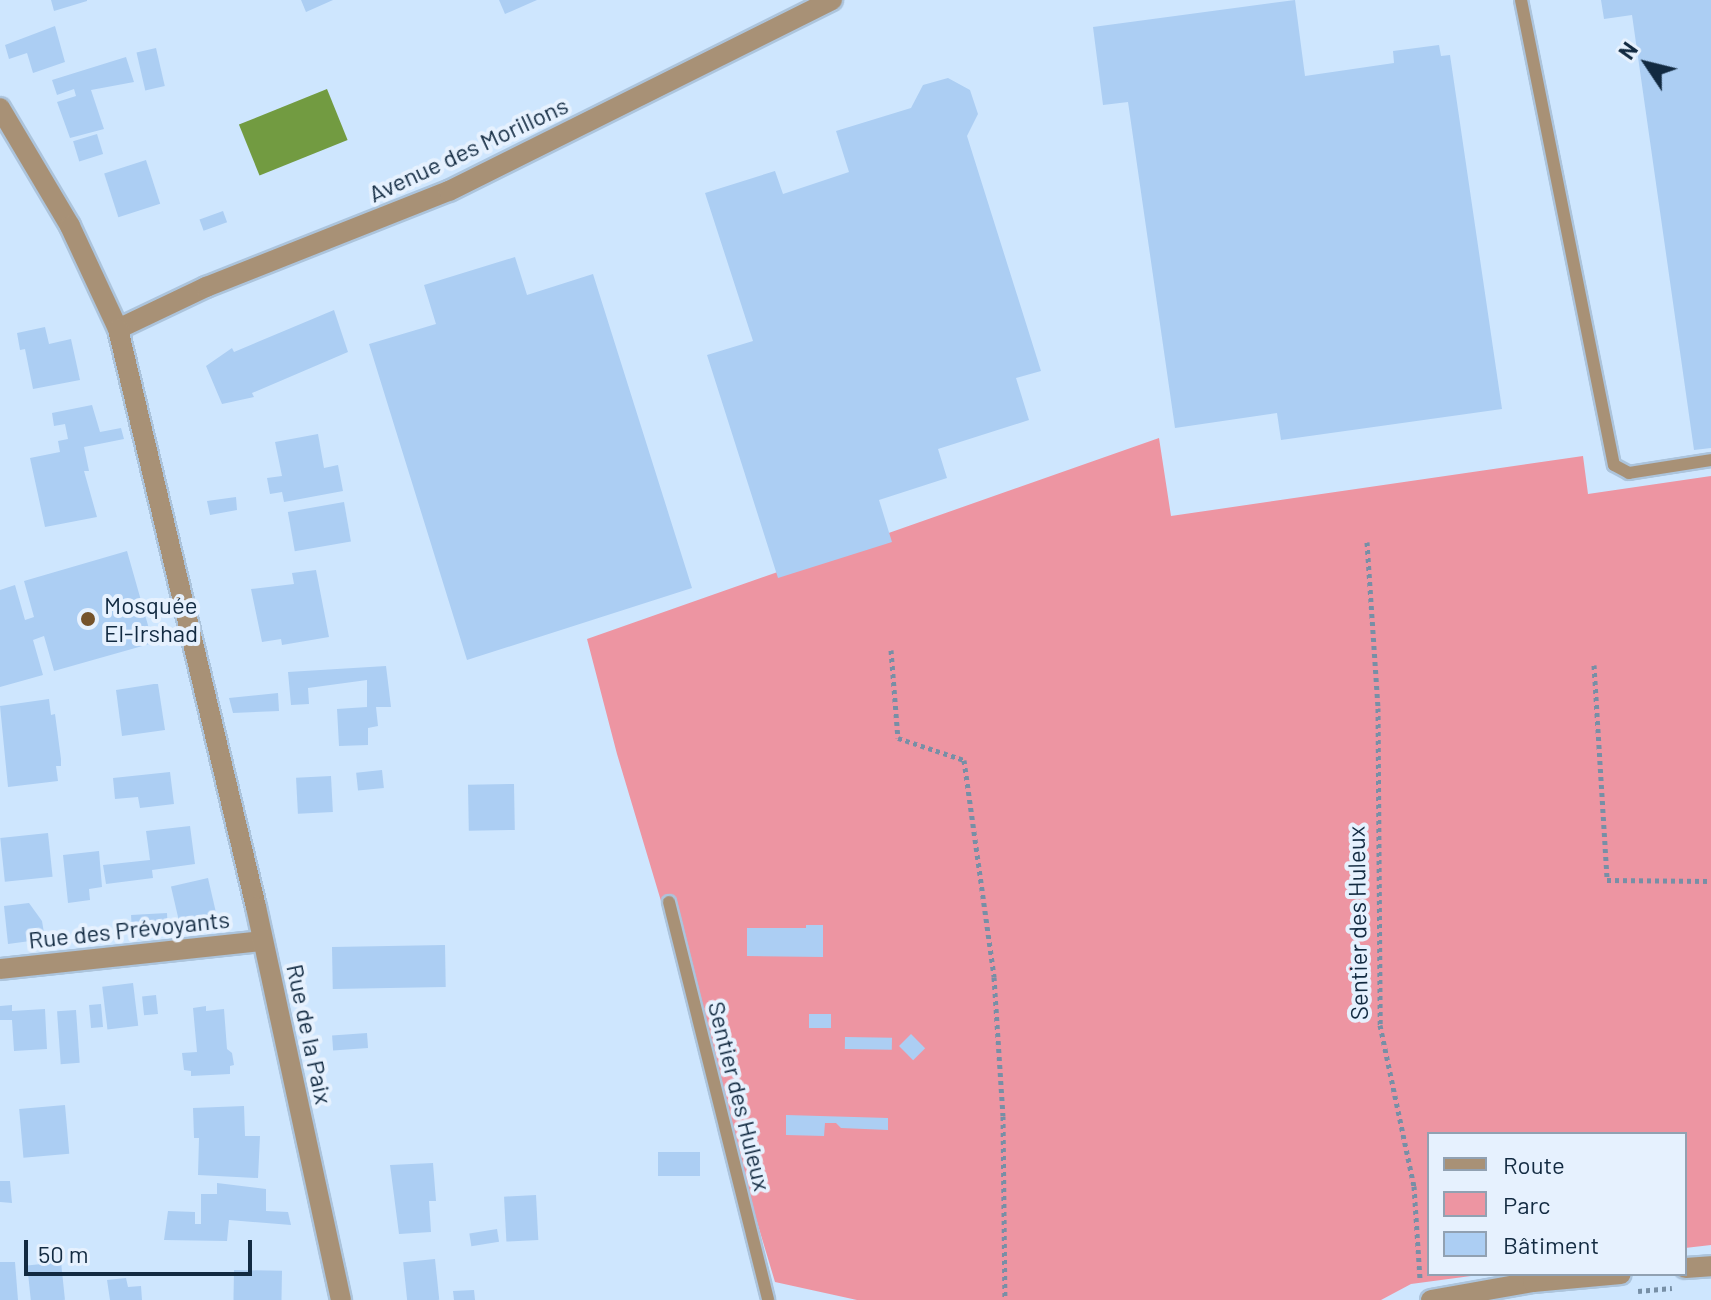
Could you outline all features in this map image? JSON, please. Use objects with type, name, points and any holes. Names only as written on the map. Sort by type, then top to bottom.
[{"type":"street","name":"Avenue des Morillons","points":[[118,329],[206,287],[449,191],[832,0]]},
{"type":"street","name":"Rue de la Paix","points":[[0,108],[70,226],[118,329],[263,941],[341,1300]]},
{"type":"street","name":"Rue des Prévoyants","points":[[0,969],[263,941]]},
{"type":"street","points":[[1687,1268],[1711,1266]]},
{"type":"street","points":[[1426,1293],[1599,1276]]},
{"type":"lane","points":[[1521,0],[1614,465],[1629,473],[1711,460]]},
{"type":"lane","name":"Sentier des Huleux","points":[[669,902],[768,1300]]},
{"type":"path","name":"Sentier des Huleux","points":[[1367,542],[1378,708],[1380,1025],[1414,1186],[1426,1293]]},
{"type":"path","points":[[891,650],[898,738],[964,760],[994,977],[1003,1116],[1005,1300]]},
{"type":"path","points":[[1594,665],[1607,880],[1711,881]]},
{"type":"green space","points":[[1159,438],[1171,516],[1583,456],[1588,494],[1711,476],[1711,1245],[1687,1248],[1687,1132],[1427,1132],[1427,1276],[1471,1276],[1411,1284],[1381,1300],[857,1300],[775,1282],[617,754],[587,639]]},
{"type":"shaded area","points":[[327,89],[348,140],[260,176],[239,125]]},
{"type":"building","points":[[51,0],[87,0],[87,1],[54,11]]},
{"type":"building","points":[[301,0],[333,0],[306,12]]},
{"type":"building","points":[[499,0],[537,0],[505,14]]},
{"type":"building","points":[[1295,0],[1305,76],[1394,63],[1393,51],[1439,45],[1441,56],[1450,55],[1502,409],[1281,440],[1277,413],[1175,428],[1128,102],[1103,105],[1093,27]]},
{"type":"building","points":[[1601,0],[1711,0],[1711,448],[1694,450],[1632,15],[1604,19]]},
{"type":"building","points":[[55,26],[65,62],[33,73],[27,53],[9,59],[5,45]]},
{"type":"building","points":[[156,48],[165,86],[145,90],[137,52]]},
{"type":"building","points":[[126,57],[134,82],[91,90],[104,129],[70,138],[57,102],[76,96],[74,89],[57,95],[52,80]]},
{"type":"building","points":[[948,78],[970,90],[978,114],[967,136],[1041,371],[1016,378],[1029,420],[938,449],[947,478],[879,500],[892,542],[778,578],[707,355],[753,341],[705,193],[775,171],[783,194],[849,172],[836,131],[911,108],[923,85]]},
{"type":"building","points":[[97,134],[103,154],[79,161],[73,141]]},
{"type":"building","points":[[146,160],[160,204],[118,217],[104,174]]},
{"type":"building","points":[[223,211],[227,222],[204,231],[200,220]]},
{"type":"building","points":[[515,257],[527,295],[593,274],[692,588],[467,660],[369,344],[436,324],[424,285]]},
{"type":"building","points":[[334,310],[348,352],[252,393],[254,397],[222,404],[206,366],[232,348],[234,352]]},
{"type":"building","points":[[45,327],[49,344],[71,339],[80,380],[33,389],[25,349],[20,350],[17,333]]},
{"type":"building","points":[[92,405],[100,432],[121,428],[124,439],[84,447],[89,471],[84,471],[97,517],[45,527],[30,458],[60,452],[58,441],[68,439],[65,424],[54,426],[52,413]]},
{"type":"building","points":[[318,434],[324,468],[338,465],[343,491],[284,502],[282,492],[270,494],[267,478],[282,476],[275,442]]},
{"type":"building","points":[[236,497],[237,510],[210,515],[207,501]]},
{"type":"building","points":[[344,502],[351,541],[295,551],[288,512]]},
{"type":"building","name":"Mosquée El-Irshad","points":[[127,551],[153,643],[54,671],[44,636],[33,640],[43,675],[0,687],[0,590],[15,585],[25,620],[34,617],[24,581]]},
{"type":"building","points":[[316,570],[329,637],[282,645],[281,639],[262,642],[251,589],[294,584],[292,573]]},
{"type":"building","points":[[386,666],[391,707],[376,707],[378,726],[368,728],[368,745],[339,746],[337,709],[367,707],[367,680],[308,688],[309,704],[291,705],[288,672]]},
{"type":"building","points":[[158,684],[165,730],[122,736],[116,690]]},
{"type":"building","points":[[278,693],[279,711],[233,713],[229,698]]},
{"type":"building","points":[[49,699],[51,715],[55,714],[61,759],[61,766],[56,766],[58,781],[8,787],[0,706]]},
{"type":"building","points":[[382,770],[384,788],[358,791],[356,773]]},
{"type":"building","points":[[170,772],[174,804],[140,808],[138,797],[115,799],[113,778]]},
{"type":"building","points":[[331,776],[333,812],[298,814],[296,778]]},
{"type":"building","points":[[514,784],[515,830],[469,831],[468,785]]},
{"type":"building","points":[[190,826],[195,864],[152,870],[153,878],[106,884],[103,865],[150,860],[146,831]]},
{"type":"building","points":[[48,833],[53,877],[5,882],[0,838]]},
{"type":"building","points":[[99,851],[102,887],[89,889],[90,900],[68,903],[63,855]]},
{"type":"building","points":[[208,878],[216,914],[179,923],[171,887]]},
{"type":"building","points":[[29,903],[42,921],[45,939],[8,944],[4,906]]},
{"type":"building","points":[[167,913],[168,930],[132,932],[131,915]]},
{"type":"building","points":[[806,925],[823,925],[823,957],[747,956],[747,928],[806,928]]},
{"type":"building","points":[[445,945],[446,987],[333,989],[332,947]]},
{"type":"building","points":[[133,983],[138,1026],[107,1029],[102,987]]},
{"type":"building","points":[[156,995],[158,1014],[144,1015],[142,996]]},
{"type":"building","points":[[101,1004],[103,1027],[91,1028],[89,1005]]},
{"type":"building","points":[[12,1005],[12,1011],[45,1009],[47,1049],[14,1051],[12,1020],[0,1020],[0,1006]]},
{"type":"building","points":[[206,1006],[206,1011],[224,1009],[227,1049],[232,1053],[234,1065],[230,1066],[230,1074],[191,1076],[191,1071],[184,1070],[182,1053],[197,1052],[193,1008]]},
{"type":"building","points":[[76,1010],[80,1063],[61,1064],[57,1011]]},
{"type":"building","points":[[809,1014],[831,1014],[831,1028],[809,1028]]},
{"type":"building","points":[[367,1033],[368,1048],[333,1050],[332,1035]]},
{"type":"building","points":[[911,1034],[925,1048],[913,1060],[899,1046]]},
{"type":"building","points":[[845,1037],[892,1038],[892,1050],[845,1049]]},
{"type":"building","points":[[65,1105],[69,1154],[23,1158],[19,1109]]},
{"type":"building","points":[[244,1106],[245,1136],[260,1136],[258,1178],[198,1175],[199,1138],[194,1138],[193,1108]]},
{"type":"building","points":[[786,1115],[888,1118],[888,1130],[841,1128],[836,1123],[825,1123],[824,1136],[786,1135]]},
{"type":"building","points":[[658,1152],[700,1152],[700,1176],[658,1176]]},
{"type":"building","points":[[433,1163],[436,1201],[429,1201],[431,1232],[399,1234],[390,1165]]},
{"type":"building","points":[[0,1181],[10,1181],[12,1203],[0,1202]]},
{"type":"building","points":[[217,1183],[266,1189],[266,1211],[288,1212],[291,1225],[229,1220],[227,1241],[164,1240],[168,1211],[195,1212],[195,1224],[201,1224],[201,1194],[217,1194]]},
{"type":"building","points":[[536,1195],[538,1240],[506,1242],[504,1197]]},
{"type":"building","points":[[497,1229],[499,1242],[471,1246],[469,1233]]},
{"type":"building","points":[[435,1259],[439,1300],[407,1300],[403,1262]]},
{"type":"building","points":[[0,1262],[15,1262],[18,1300],[0,1300]]},
{"type":"building","points":[[61,1262],[65,1300],[31,1300],[27,1266]]},
{"type":"building","points":[[234,1270],[282,1271],[281,1300],[233,1300]]},
{"type":"building","points":[[126,1278],[128,1287],[141,1286],[142,1300],[110,1300],[107,1280]]},
{"type":"building","points":[[474,1290],[475,1300],[454,1300],[453,1291]]},
{"type":"place","name":"Mosquée El-Irshad","points":[[88,619]]}]
